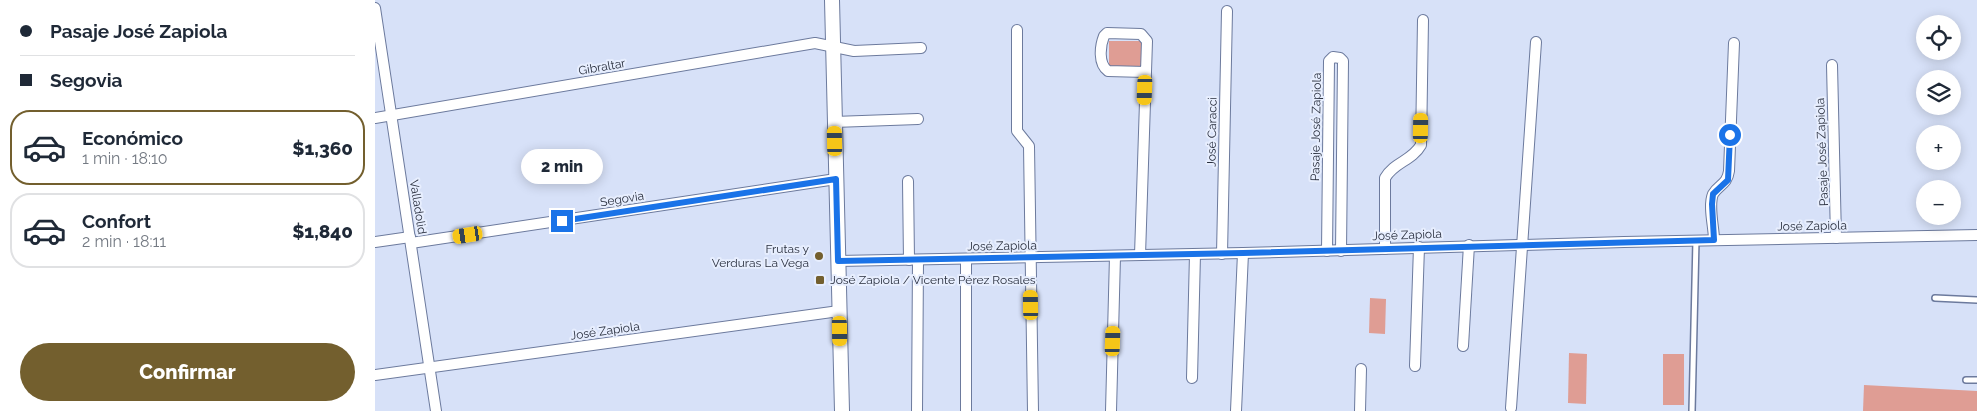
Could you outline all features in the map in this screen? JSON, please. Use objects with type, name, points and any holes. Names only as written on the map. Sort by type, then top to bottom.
[{"type":"street","points":[[832,0],[841,411]]},
{"type":"street","name":"Valladolid","points":[[375,8],[437,411]]},
{"type":"street","name":"José Caracci","points":[[1222,254],[1227,11]]},
{"type":"street","points":[[1385,249],[1385,178],[1391,168],[1417,153],[1421,145],[1423,20]]},
{"type":"street","points":[[1017,30],[1017,131],[1029,146],[1033,411]]},
{"type":"street","points":[[1140,255],[1147,41],[1145,36],[1107,33],[1104,36],[1101,63],[1103,68],[1108,71],[1145,72]]},
{"type":"street","points":[[1511,408],[1536,42]]},
{"type":"street","name":"Gibraltar","points":[[375,118],[815,43],[854,50],[921,48]]},
{"type":"street","points":[[1714,240],[1713,194],[1728,180],[1729,172],[1734,43]]},
{"type":"street","name":"Pasaje José Zapiola","points":[[1327,251],[1329,61],[1333,57],[1340,58],[1343,61],[1341,251]]},
{"type":"street","name":"Pasaje José Zapiola","points":[[1832,65],[1836,238]]},
{"type":"street","points":[[835,122],[918,119]]},
{"type":"street","name":"Segovia","points":[[375,242],[410,240],[836,179]]},
{"type":"street","points":[[908,180],[914,260],[917,411]]},
{"type":"street","name":"José Zapiola","points":[[838,261],[1222,254],[1469,245],[1977,235]]},
{"type":"street","points":[[1463,346],[1469,245]]},
{"type":"street","points":[[1415,366],[1419,247]]},
{"type":"street","points":[[1236,411],[1243,253]]},
{"type":"street","points":[[1192,378],[1195,254]]},
{"type":"street","points":[[1111,411],[1115,256]]},
{"type":"street","points":[[966,259],[966,411]]},
{"type":"street","name":"José Zapiola","points":[[375,375],[839,311]]},
{"type":"street","points":[[1360,411],[1361,370]]},
{"type":"lane","points":[[1691,411],[1696,240]]},
{"type":"lane","points":[[1935,298],[1977,300]]},
{"type":"lane","points":[[1966,380],[1977,380]]},
{"type":"shaded area","points":[[1109,41],[1141,41],[1141,66],[1109,66]]},
{"type":"shaded area","points":[[1370,298],[1386,299],[1385,334],[1369,333]]},
{"type":"shaded area","points":[[1569,353],[1587,354],[1586,404],[1568,403]]},
{"type":"shaded area","points":[[1663,354],[1684,354],[1684,405],[1663,405]]},
{"type":"shaded area","points":[[1864,385],[1977,391],[1977,411],[1863,411]]},
{"type":"place","name":"Frutas y Verduras La Vega","points":[[819,256]]},
{"type":"place","name":"José Zapiola / Vicente Pérez Rosales","points":[[820,280]]},
{"type":"route","points":[[562,221],[836,179],[838,261],[1341,251],[1469,245],[1714,240],[1713,194],[1728,180],[1730,135]]}]
